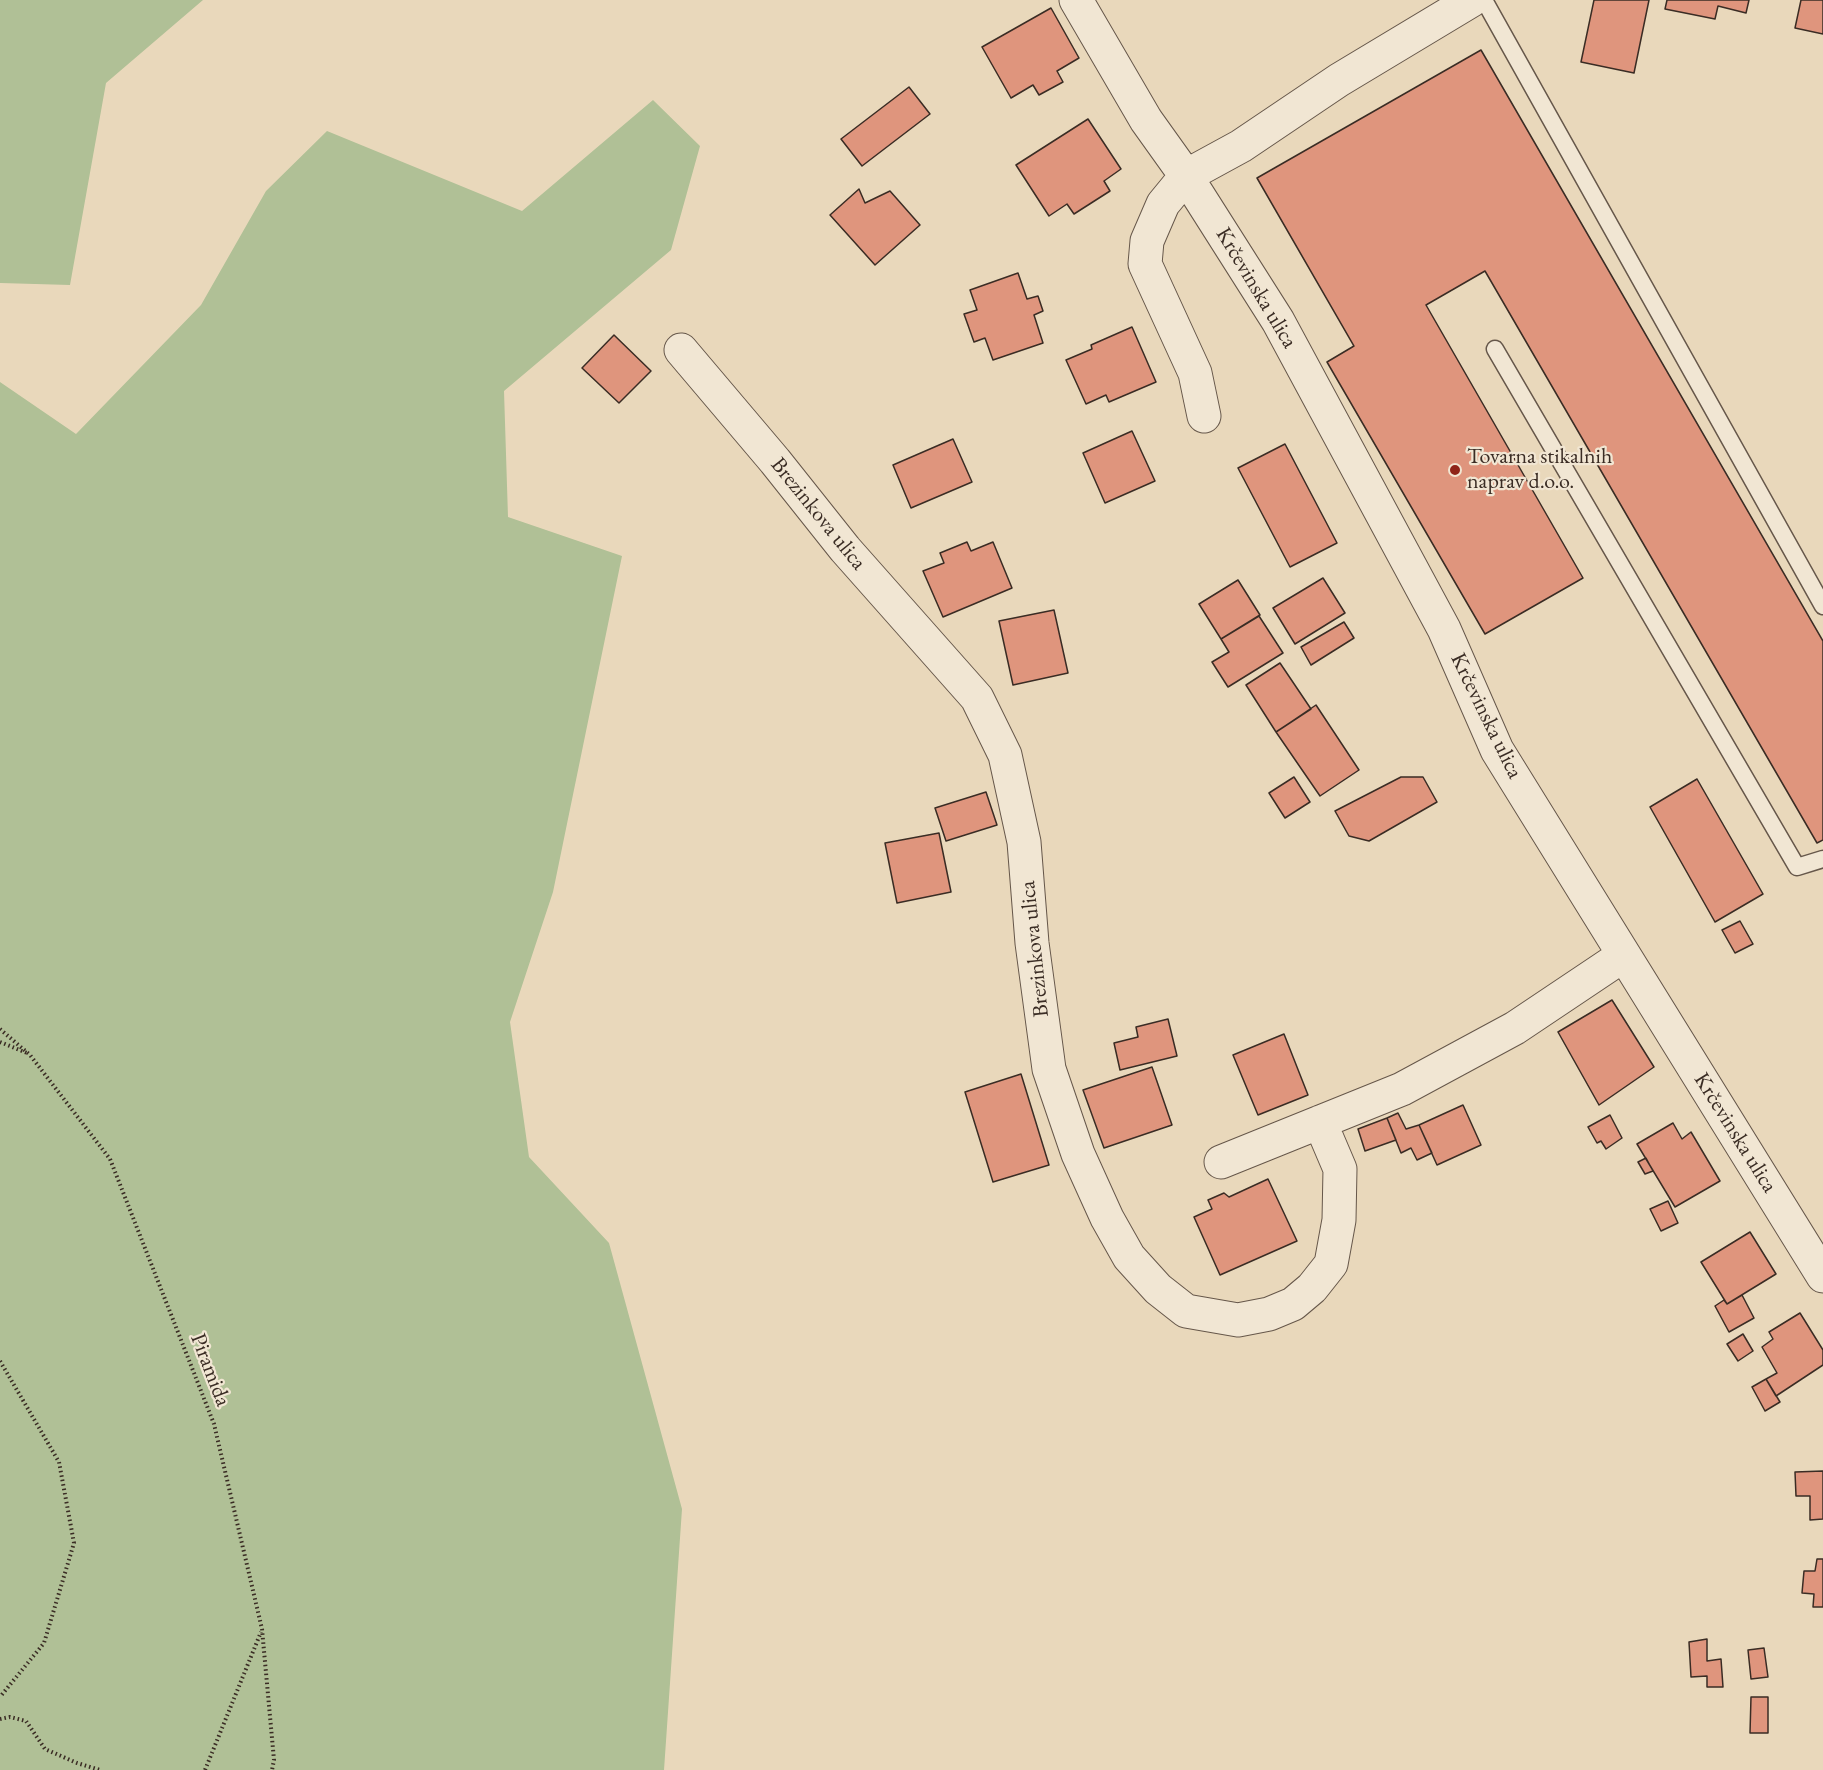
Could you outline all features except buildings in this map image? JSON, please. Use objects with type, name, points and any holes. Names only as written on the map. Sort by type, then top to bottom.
[{"type":"street","name":"Krčevinska ulica","points":[[1076,0],[1146,120],[1186,176],[1284,332],[1444,629],[1497,750],[1823,1276]]},
{"type":"street","points":[[1204,416],[1195,373],[1145,264],[1147,241],[1163,204],[1186,176],[1241,146],[1339,80],[1472,0]]},
{"type":"street","name":"Brezinkova ulica","points":[[681,350],[775,461],[845,549],[976,698],[1005,755],[1024,842],[1032,943],[1049,1069],[1078,1154],[1107,1218],[1129,1257],[1158,1289],[1186,1311],[1238,1320],[1269,1314],[1293,1304],[1312,1288],[1331,1264],[1339,1220],[1340,1169],[1320,1122]]},
{"type":"street","points":[[1221,1162],[1402,1089],[1515,1028],[1624,955]]},
{"type":"lane","points":[[1484,0],[1582,179],[1823,606]]},
{"type":"lane","points":[[1495,349],[1797,867],[1823,859]]},
{"type":"path","name":"Piramida","points":[[0,1029],[30,1055],[110,1159],[214,1424],[262,1629],[274,1760],[272,1770]]},
{"type":"path","points":[[0,1042],[30,1055]]},
{"type":"path","points":[[0,1361],[58,1462],[74,1543],[44,1643],[0,1697]]},
{"type":"path","points":[[206,1770],[262,1629]]},
{"type":"path","points":[[0,1719],[10,1717],[26,1721],[45,1749],[100,1770]]},
{"type":"green space","points":[[0,0],[203,0],[106,83],[70,285],[0,283]]},
{"type":"green space","points":[[653,100],[700,146],[671,250],[504,391],[508,517],[622,556],[553,892],[510,1022],[529,1157],[609,1243],[682,1509],[664,1770],[0,1770],[0,382],[76,434],[201,305],[266,191],[327,131],[522,211]]},
{"type":"place","name":"Tovarna stikalnih naprav d.o.o.","points":[[1455,470]]}]
